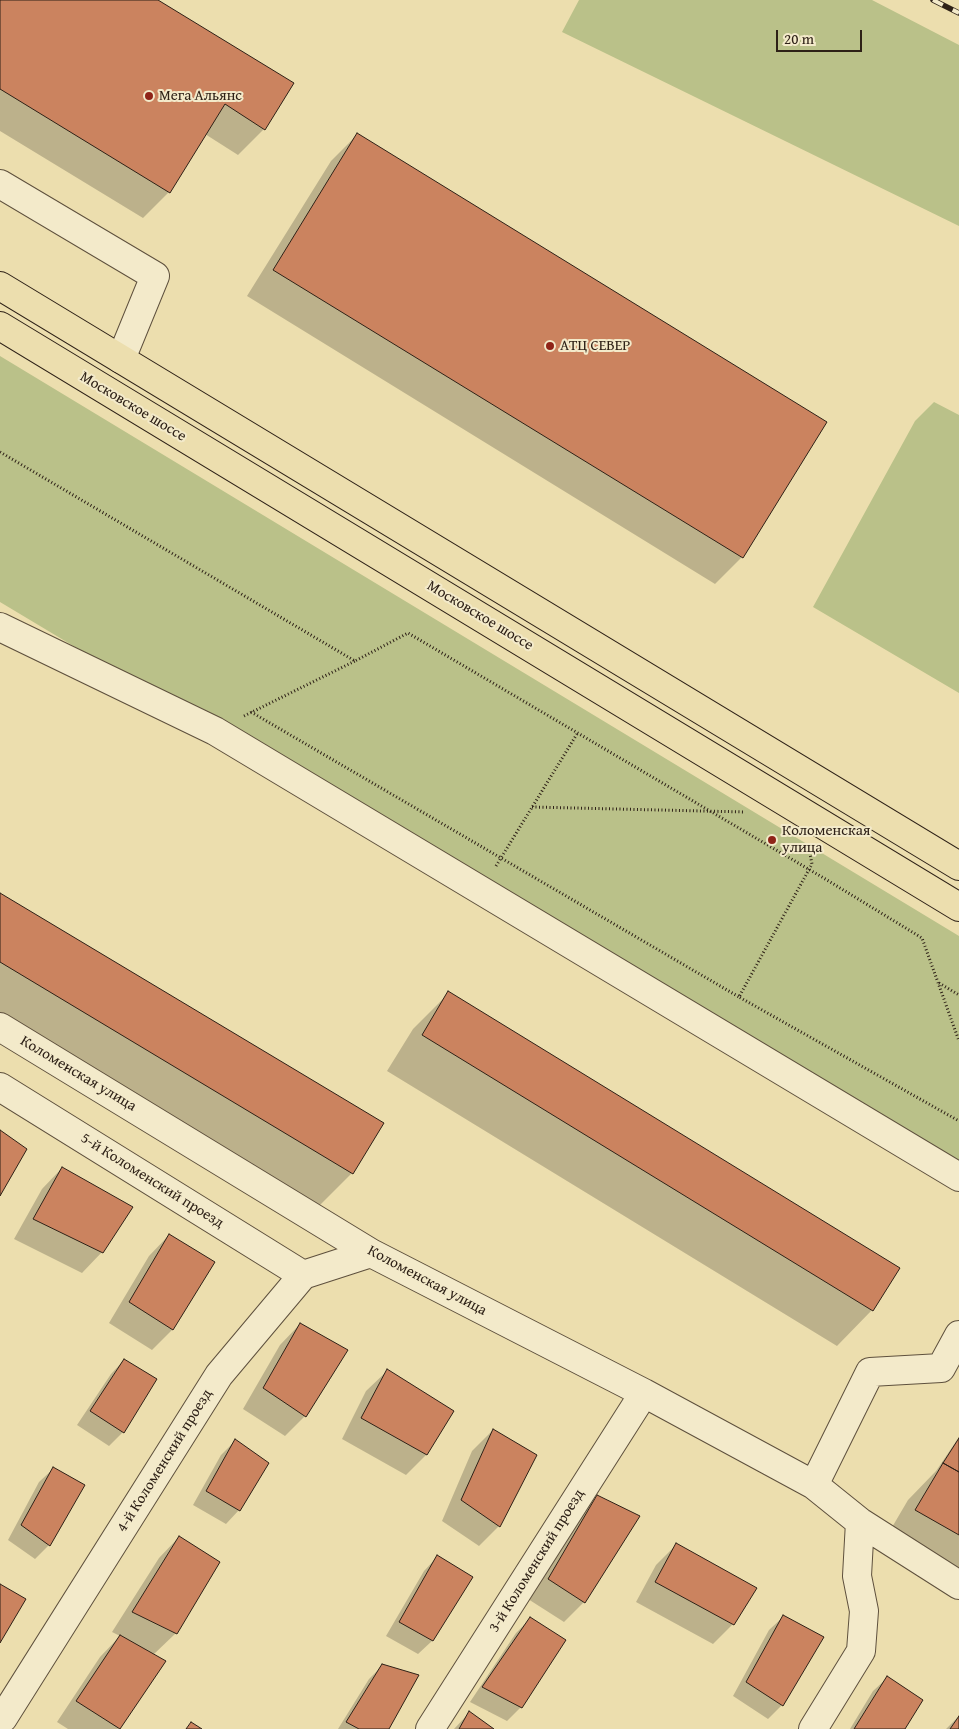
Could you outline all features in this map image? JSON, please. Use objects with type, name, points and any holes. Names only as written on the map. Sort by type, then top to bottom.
[{"type":"main road","points":[[0,286],[959,866]]},
{"type":"main road","name":"Московское шоссе","points":[[0,326],[959,907]]},
{"type":"street","points":[[0,184],[155,276],[122,359]]},
{"type":"street","points":[[0,627],[215,731],[959,1177]]},
{"type":"street","name":"Коломенская улица","points":[[0,1027],[371,1253],[644,1393],[814,1485],[860,1522],[959,1585]]},
{"type":"street","name":"5-й Коломенский проезд","points":[[0,1088],[303,1275]]},
{"type":"street","points":[[303,1275],[371,1253]]},
{"type":"street","name":"4-й Коломенский проезд","points":[[6,1722],[219,1375],[303,1275]]},
{"type":"street","points":[[814,1485],[870,1372],[950,1374],[959,1335]]},
{"type":"street","name":"3-й Коломенский проезд","points":[[430,1729],[644,1393]]},
{"type":"street","points":[[813,1729],[861,1650],[864,1611],[857,1576],[860,1522]]},
{"type":"path","points":[[0,452],[355,661]]},
{"type":"path","points":[[215,731],[408,633],[922,938],[959,1042]]},
{"type":"path","points":[[251,712],[739,997],[959,1121]]},
{"type":"path","points":[[482,890],[577,734]]},
{"type":"path","points":[[532,807],[747,812]]},
{"type":"path","points":[[739,997],[812,864],[809,846]]},
{"type":"path","points":[[939,982],[959,995]]},
{"type":"green space","points":[[579,0],[872,0],[959,45],[959,226],[562,32]]},
{"type":"green space","points":[[0,356],[959,936],[959,1177],[0,602]]},
{"type":"green space","points":[[934,402],[959,415],[959,693],[813,607],[915,421]]},
{"type":"building","name":"Мега Альянс","points":[[0,0],[158,0],[294,83],[265,130],[225,104],[170,193],[0,89]]},
{"type":"building","name":"АТЦ СЕВЕР","points":[[357,133],[827,422],[743,558],[273,270]]},
{"type":"building","points":[[0,893],[384,1123],[353,1174],[0,962]]},
{"type":"building","points":[[448,991],[900,1268],[873,1311],[422,1035]]},
{"type":"building","points":[[0,1130],[27,1149],[0,1196]]},
{"type":"building","points":[[62,1167],[133,1207],[103,1253],[33,1219]]},
{"type":"building","points":[[169,1234],[215,1262],[173,1330],[129,1302]]},
{"type":"building","points":[[300,1323],[348,1350],[306,1417],[263,1388]]},
{"type":"building","points":[[124,1359],[157,1379],[124,1433],[90,1411]]},
{"type":"building","points":[[387,1369],[454,1411],[427,1455],[361,1418]]},
{"type":"building","points":[[493,1429],[537,1455],[500,1527],[461,1500]]},
{"type":"building","points":[[959,1438],[959,1472],[943,1463]]},
{"type":"building","points":[[235,1439],[269,1463],[240,1511],[206,1491]]},
{"type":"building","points":[[943,1463],[959,1472],[959,1535],[915,1510]]},
{"type":"building","points":[[53,1467],[85,1485],[50,1546],[21,1525]]},
{"type":"building","points":[[597,1495],[640,1516],[585,1603],[548,1579]]},
{"type":"building","points":[[179,1536],[220,1562],[177,1634],[132,1612]]},
{"type":"building","points":[[676,1543],[757,1588],[734,1625],[655,1582]]},
{"type":"building","points":[[437,1555],[473,1577],[433,1641],[399,1622]]},
{"type":"building","points":[[0,1584],[26,1599],[0,1643]]},
{"type":"building","points":[[783,1615],[824,1637],[783,1706],[746,1682]]},
{"type":"building","points":[[530,1617],[566,1640],[522,1708],[482,1687]]},
{"type":"building","points":[[120,1635],[166,1661],[120,1729],[76,1701]]},
{"type":"building","points":[[382,1664],[419,1675],[389,1729],[359,1729],[346,1722]]},
{"type":"building","points":[[887,1676],[923,1700],[905,1729],[854,1729]]},
{"type":"building","points":[[469,1711],[494,1729],[459,1729]]},
{"type":"building","points":[[959,1716],[959,1729],[950,1729]]},
{"type":"building","points":[[191,1722],[202,1729],[186,1729]]},
{"type":"railway","points":[[933,0],[959,13]]},
{"type":"place","name":"Мега Альянс","points":[[149,96]]},
{"type":"place","name":"АТЦ СЕВЕР","points":[[550,346]]},
{"type":"place","name":"Коломенская улица","points":[[772,840]]}]
